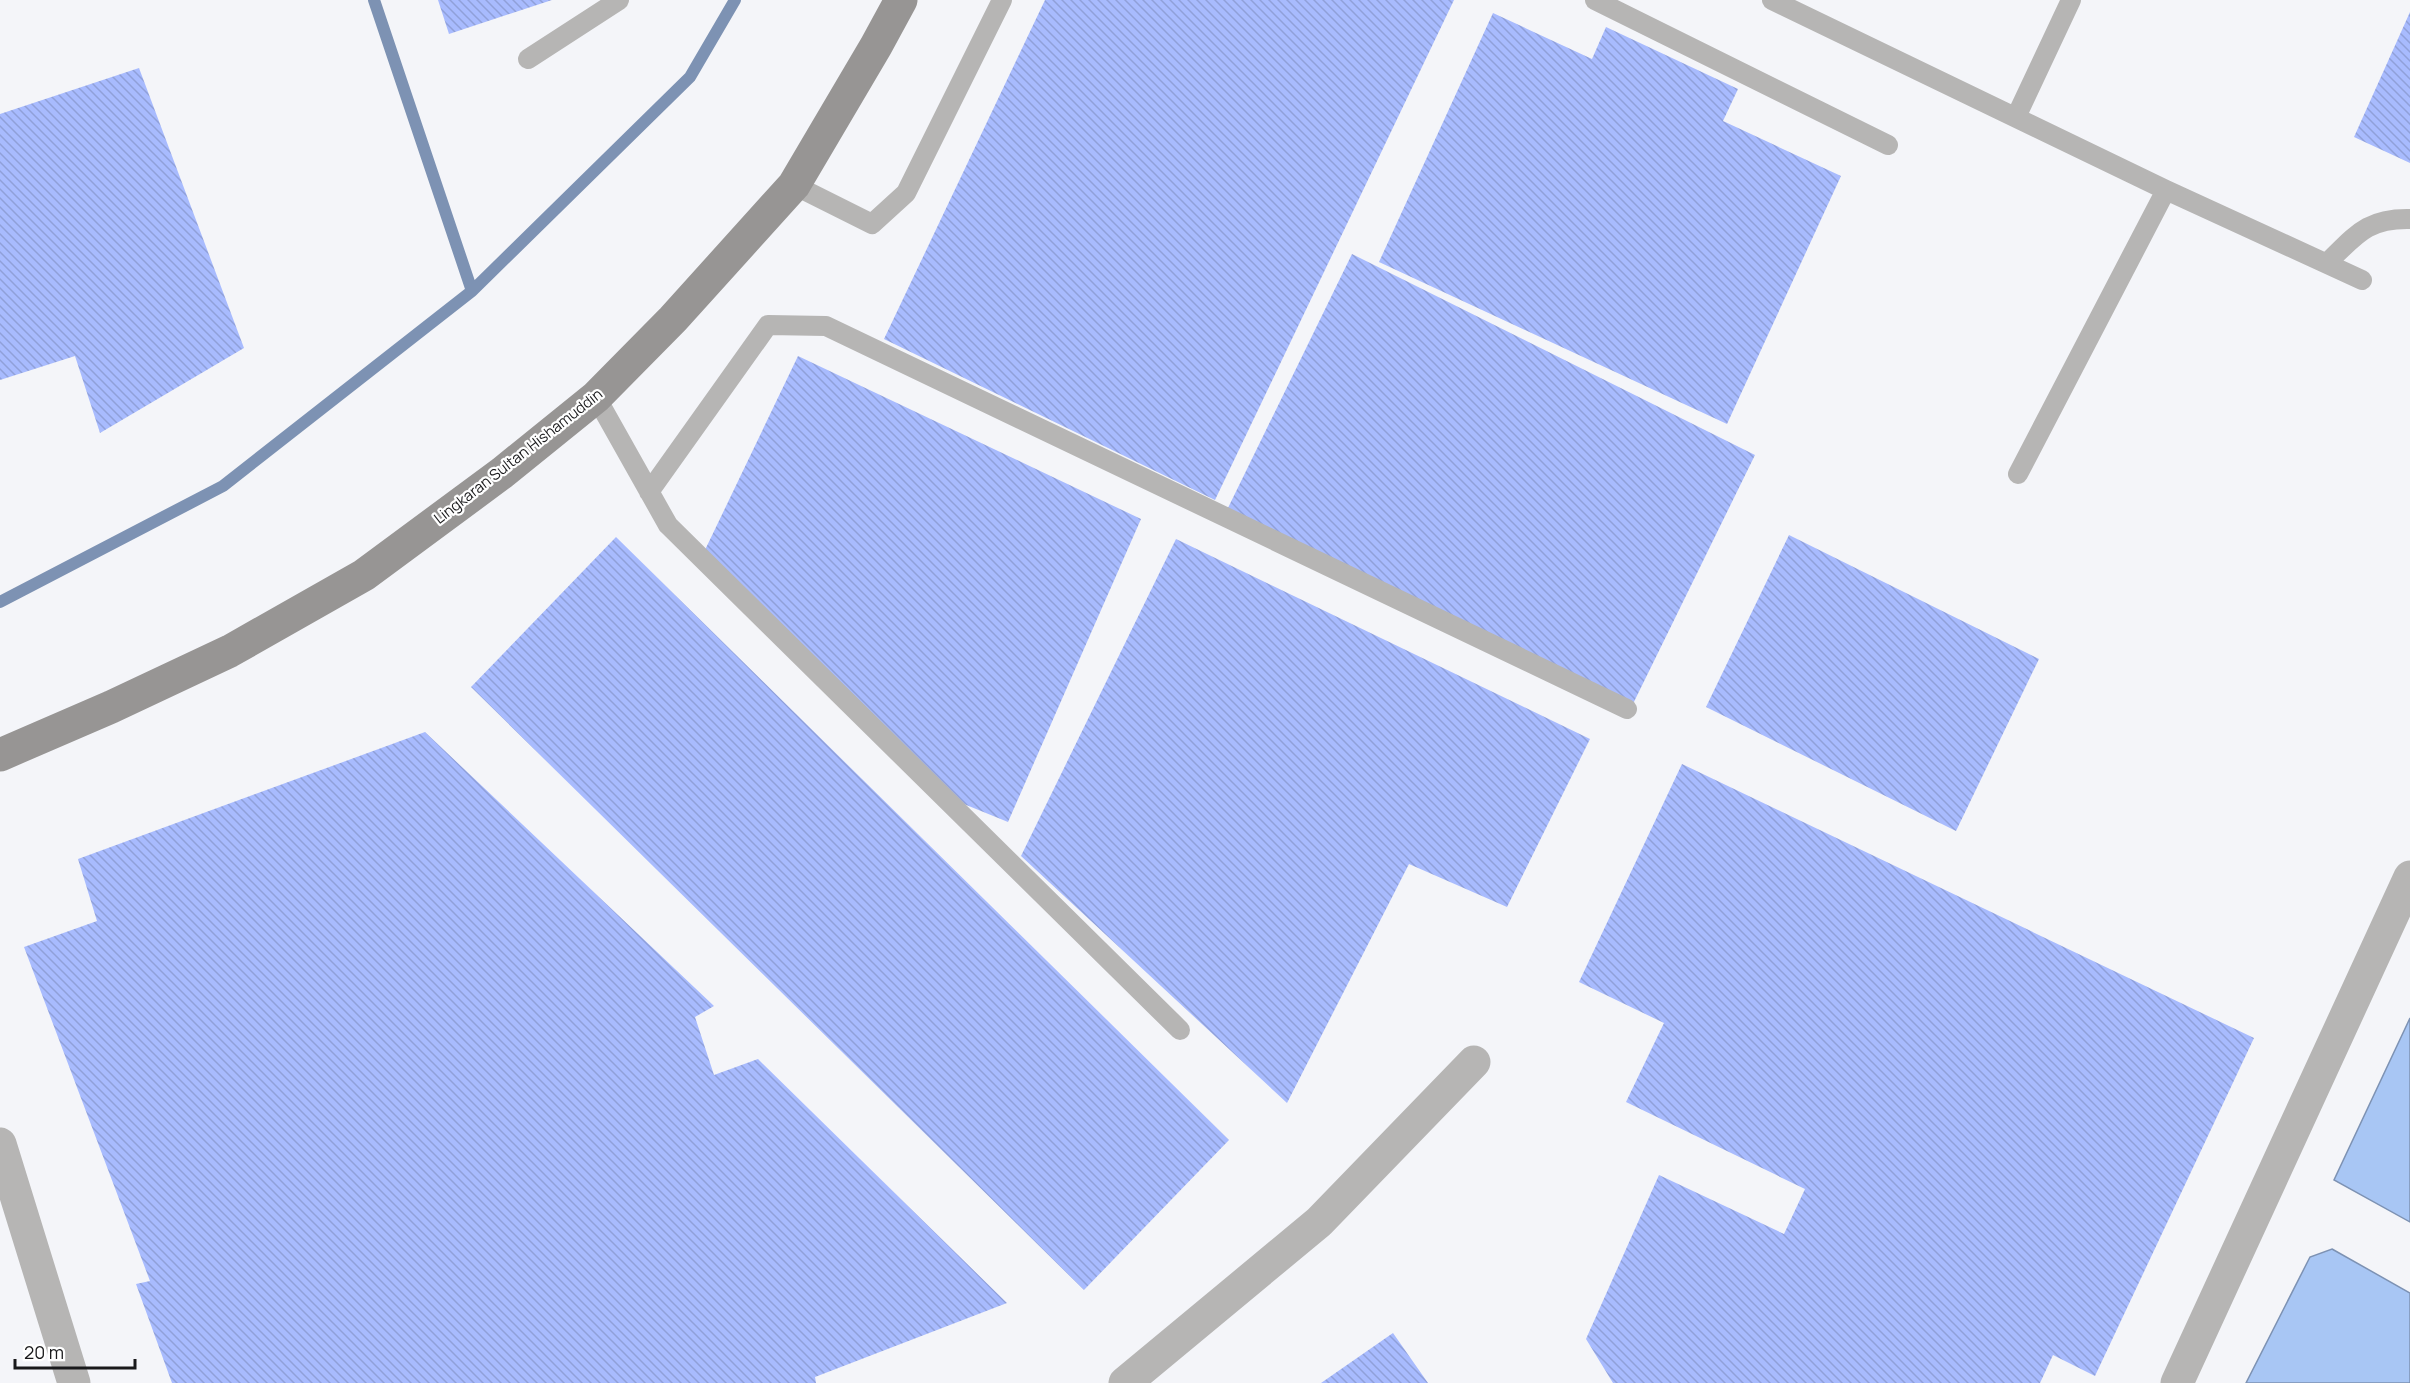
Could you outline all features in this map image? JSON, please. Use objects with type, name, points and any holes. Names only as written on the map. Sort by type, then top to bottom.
[{"type":"street","name":"Lingkaran Sultan Hishamuddin","points":[[0,756],[230,651],[364,575],[502,473],[596,397],[673,319],[794,185],[901,0]]},
{"type":"street","points":[[2177,1383],[2410,877]]},
{"type":"street","points":[[1125,1383],[1320,1222],[1474,1062]]},
{"type":"street","points":[[0,1144],[74,1383]]},
{"type":"lane","points":[[528,59],[620,0]]},
{"type":"lane","points":[[794,185],[872,224],[906,193],[1002,0]]},
{"type":"lane","points":[[1595,0],[1888,145]]},
{"type":"lane","points":[[1772,0],[2166,190],[2362,280]]},
{"type":"lane","points":[[2016,117],[2071,0]]},
{"type":"lane","points":[[2018,474],[2166,190]]},
{"type":"lane","points":[[2327,263],[2365,227],[2391,219],[2410,219]]},
{"type":"lane","points":[[649,492],[768,325],[826,326],[1627,709]]},
{"type":"lane","points":[[596,397],[668,525],[1180,1030]]},
{"type":"water","points":[[2410,1018],[2410,1222],[2334,1180]]},
{"type":"water","points":[[2332,1249],[2410,1293],[2410,1383],[2246,1383],[2310,1257]]},
{"type":"building","points":[[438,0],[552,0],[449,34]]},
{"type":"building","points":[[1045,0],[1454,0],[1215,500],[884,339]]},
{"type":"building","points":[[2410,12],[2410,163],[2354,137]]},
{"type":"building","points":[[1493,13],[1592,59],[1606,27],[1738,89],[1723,121],[1841,176],[1727,424],[1379,262]]},
{"type":"building","points":[[139,68],[244,348],[100,433],[75,356],[0,380],[0,114]]},
{"type":"building","points":[[1352,254],[1755,455],[1629,712],[1226,512]]},
{"type":"building","points":[[798,356],[1141,519],[1008,822],[954,800],[705,550]]},
{"type":"building","points":[[1789,535],[2039,659],[1956,831],[1706,707]]},
{"type":"building","points":[[616,537],[1229,1140],[1084,1290],[471,687]]},
{"type":"building","points":[[1176,539],[1590,739],[1507,907],[1409,864],[1287,1103],[1021,856]]},
{"type":"building","points":[[425,732],[714,1006],[695,1017],[714,1075],[758,1059],[1007,1303],[815,1377],[816,1383],[172,1383],[136,1284],[150,1281],[24,947],[97,921],[78,859]]},
{"type":"building","points":[[1682,764],[2254,1038],[2095,1376],[2053,1355],[2040,1383],[1613,1383],[1586,1339],[1659,1175],[1784,1234],[1805,1189],[1626,1102],[1664,1023],[1579,982]]},
{"type":"building","points":[[1393,1333],[1428,1383],[1321,1383]]},
{"type":"waterway","points":[[374,0],[472,291]]},
{"type":"waterway","points":[[0,602],[223,486],[472,291],[690,77],[735,0]]}]
